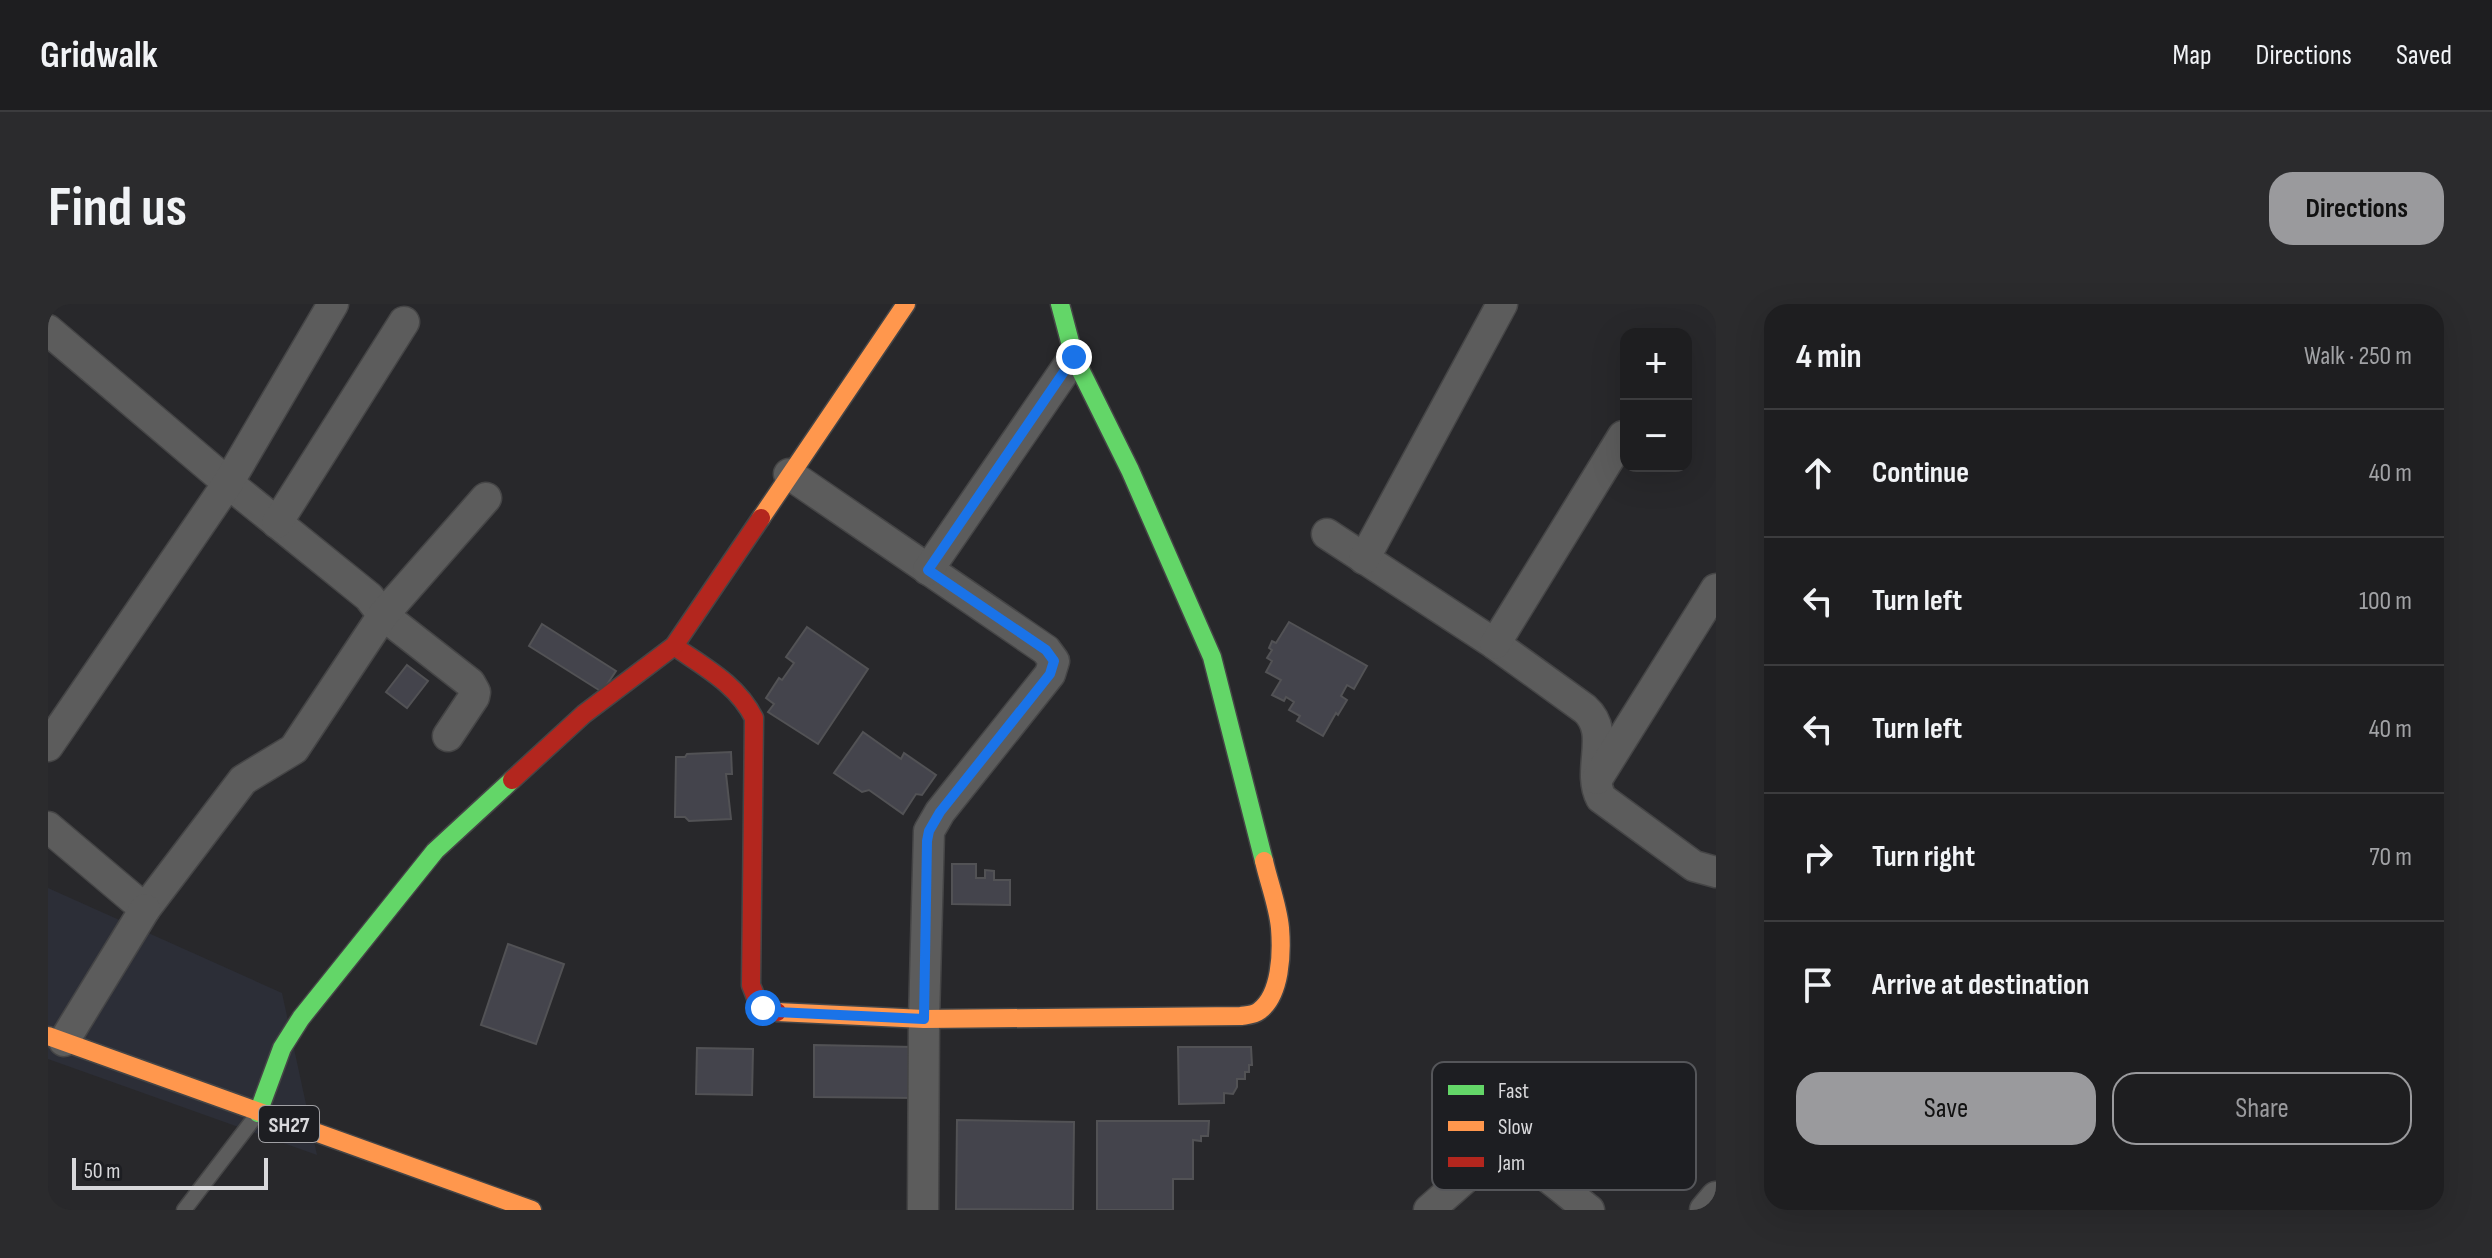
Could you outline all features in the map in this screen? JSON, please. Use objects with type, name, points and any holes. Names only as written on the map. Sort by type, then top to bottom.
[{"type":"street","points":[[48,746],[228,483],[333,304]]},
{"type":"street","points":[[258,1113],[282,1048],[301,1018],[435,851],[584,714],[674,646],[906,304]]},
{"type":"street","points":[[674,646],[737,691],[750,707],[754,718],[751,985],[752,995],[763,1008],[776,1012],[924,1019],[1241,1016],[1257,1013],[1266,1004],[1278,970],[1280,926],[1212,657],[1130,470],[1074,357],[1060,304]]},
{"type":"street","points":[[1364,559],[1502,304]]},
{"type":"street","points":[[277,523],[404,322]]},
{"type":"street","points":[[48,330],[228,483],[369,597],[383,615],[470,683],[475,692],[472,702],[448,736]]},
{"type":"street","points":[[928,570],[1074,357]]},
{"type":"street","points":[[1495,644],[1620,441]]},
{"type":"street","points":[[789,474],[1046,650],[1054,661],[1050,674],[940,812],[929,831],[923,1210]]},
{"type":"street","points":[[56,1039],[145,909],[243,780],[294,749],[383,615],[486,498]]},
{"type":"street","points":[[1327,534],[1495,644],[1594,717],[1598,725],[1596,780],[1598,792],[1607,805],[1694,866],[1716,872]]},
{"type":"street","points":[[1596,780],[1716,589]]},
{"type":"street","points":[[48,827],[145,909]]},
{"type":"street","name":"SH27","points":[[56,1039],[532,1210]]},
{"type":"street","points":[[1429,1210],[1452,1190]]},
{"type":"street","points":[[1563,1190],[1589,1210]]},
{"type":"street","points":[[1705,1210],[1716,1197]]},
{"type":"lane","points":[[184,1210],[258,1113]]},
{"type":"shaded area","points":[[48,888],[282,993],[317,1155],[48,1059]]},
{"type":"building","points":[[1289,622],[1367,666],[1354,689],[1347,685],[1341,696],[1347,700],[1323,736],[1297,721],[1300,716],[1289,710],[1294,702],[1272,695],[1281,680],[1266,672],[1272,661],[1267,658],[1272,650],[1269,648],[1272,641],[1276,643]]},
{"type":"building","points":[[542,624],[616,671],[602,692],[529,646]]},
{"type":"building","points":[[807,627],[868,669],[818,744],[768,712],[774,704],[766,698],[794,663],[786,657]]},
{"type":"building","points":[[407,665],[428,681],[407,708],[386,692]]},
{"type":"building","points":[[863,732],[901,759],[904,753],[936,775],[922,795],[916,794],[903,814],[869,790],[862,792],[834,773]]},
{"type":"building","points":[[731,752],[732,774],[726,774],[731,819],[689,821],[685,817],[675,817],[676,757]]},
{"type":"building","points":[[952,864],[976,864],[976,878],[985,878],[985,870],[994,871],[994,880],[1010,880],[1010,905],[952,904]]},
{"type":"building","points":[[508,944],[564,964],[536,1044],[481,1025]]},
{"type":"building","points":[[814,1045],[914,1047],[914,1098],[814,1097]]},
{"type":"building","points":[[1178,1047],[1251,1047],[1252,1065],[1249,1065],[1249,1072],[1245,1072],[1245,1079],[1237,1079],[1233,1094],[1224,1093],[1224,1103],[1179,1104]]},
{"type":"building","points":[[697,1048],[753,1049],[752,1095],[696,1094]]},
{"type":"building","points":[[957,1120],[1074,1122],[1073,1210],[956,1209]]},
{"type":"building","points":[[1097,1121],[1209,1121],[1208,1136],[1201,1136],[1201,1141],[1193,1140],[1193,1179],[1173,1179],[1173,1210],[1097,1210]]},
{"type":"traffic: fast","points":[[1060,304],[1074,357],[1130,470],[1212,657],[1264,861]]},
{"type":"traffic: fast","points":[[258,1113],[282,1048],[301,1018],[435,851],[512,780]]},
{"type":"traffic: slow","points":[[761,518],[906,304]]},
{"type":"traffic: slow","points":[[777,1012],[924,1019],[1253,1014],[1272,995],[1280,961],[1279,920],[1264,861]]},
{"type":"traffic: slow","points":[[48,1036],[532,1210]]},
{"type":"traffic: jam","points":[[512,780],[584,714],[674,646],[761,518]]},
{"type":"traffic: jam","points":[[674,646],[729,686],[754,718],[751,985],[758,1003],[777,1012]]},
{"type":"route","points":[[763,1008],[776,1012],[924,1019],[929,831],[934,819],[1050,674],[1054,661],[1046,650],[928,570],[1074,357]]}]
